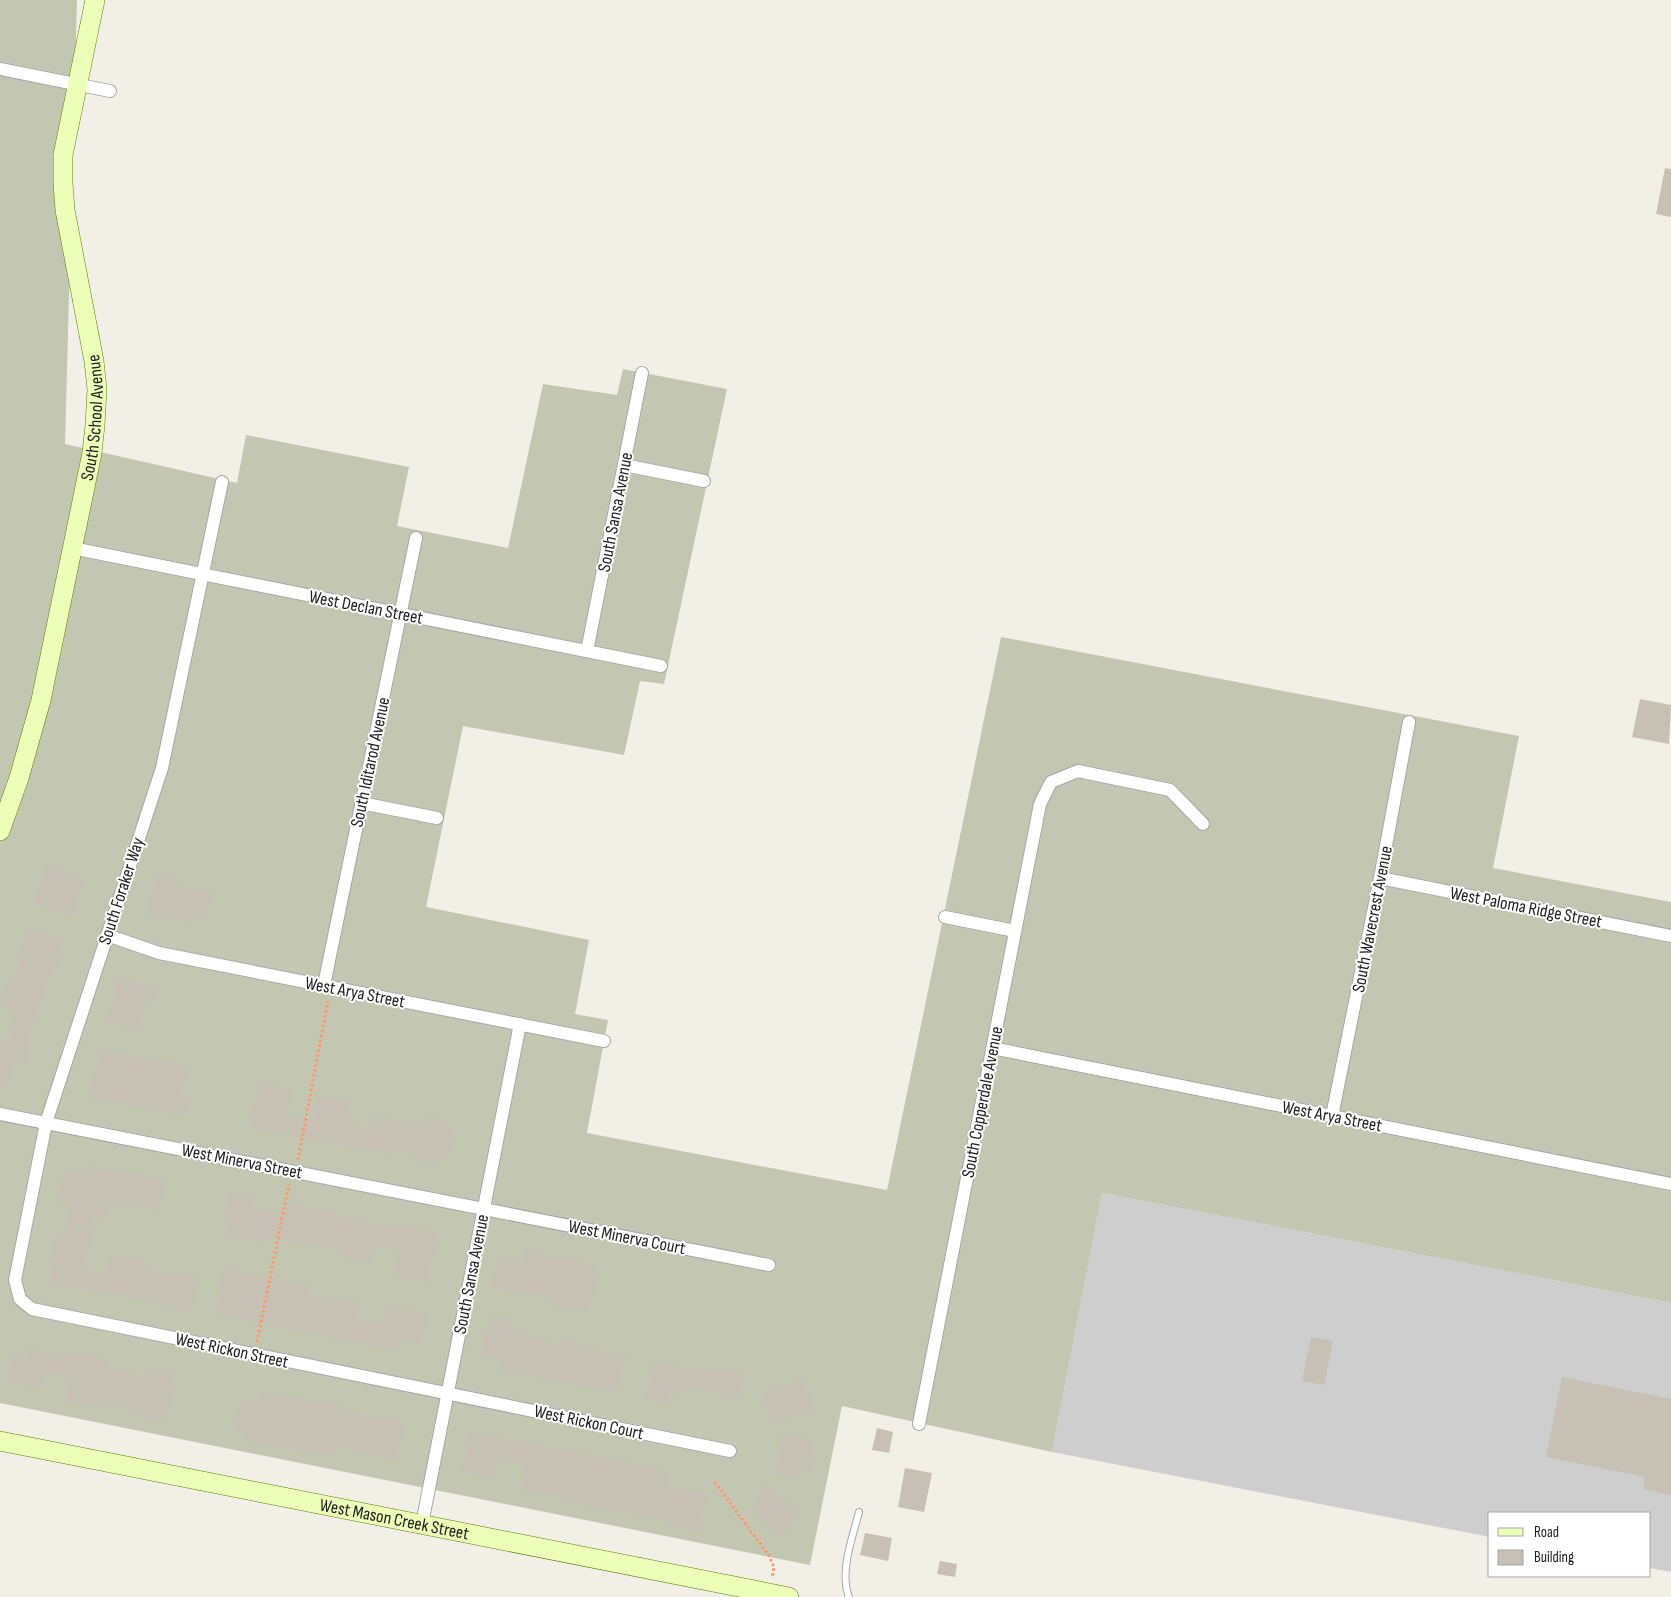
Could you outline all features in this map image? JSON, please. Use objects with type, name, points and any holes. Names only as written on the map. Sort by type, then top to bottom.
[{"type":"street","name":"South School Avenue","points":[[0,831],[19,778],[41,700],[92,453],[97,389],[63,183],[63,155],[95,0]]},
{"type":"street","points":[[0,69],[110,91]]},
{"type":"street","name":"South Sansa Avenue","points":[[586,651],[642,373]]},
{"type":"street","points":[[624,464],[704,481]]},
{"type":"street","name":"South Foraker Way","points":[[20,1299],[15,1280],[46,1123],[162,768],[222,482]]},
{"type":"street","name":"South Iditarod Avenue","points":[[324,985],[416,538]]},
{"type":"street","name":"West Declan Street","points":[[72,548],[660,666]]},
{"type":"street","name":"South Wavecrest Avenue","points":[[1332,1116],[1409,722]]},
{"type":"street","name":"South Copperdale Avenue","points":[[919,1424],[1040,804],[1051,782],[1078,771],[1170,790],[1203,824]]},
{"type":"street","points":[[362,803],[437,818]]},
{"type":"street","name":"West Paloma Ridge Street","points":[[1380,878],[1671,936]]},
{"type":"street","points":[[945,917],[1015,931]]},
{"type":"street","name":"West Arya Street","points":[[107,935],[159,953],[604,1041]]},
{"type":"street","name":"South Sansa Avenue","points":[[422,1524],[520,1024]]},
{"type":"street","name":"West Arya Street","points":[[992,1048],[1671,1184]]},
{"type":"street","name":"West Minerva Street","points":[[0,1114],[484,1209]]},
{"type":"street","name":"West Minerva Court","points":[[484,1209],[769,1265]]},
{"type":"street","name":"West Rickon Street","points":[[20,1299],[32,1309],[448,1394]]},
{"type":"street","name":"West Rickon Court","points":[[448,1394],[730,1451]]},
{"type":"street","name":"West Mason Creek Street","points":[[0,1441],[789,1597]]},
{"type":"lane","points":[[850,1597],[846,1589],[848,1557],[859,1512]]},
{"type":"path","points":[[715,1482],[769,1556],[774,1567],[772,1578]]},
{"type":"shaded area","points":[[0,0],[77,0],[65,444],[237,483],[246,435],[409,467],[397,526],[508,548],[543,384],[617,395],[623,369],[727,389],[664,684],[640,681],[624,755],[463,726],[426,907],[589,940],[575,1014],[608,1020],[587,1133],[887,1190],[1001,637],[1519,736],[1493,868],[1671,902],[1671,1303],[1102,1193],[1052,1452],[842,1406],[810,1565],[0,1403]]},
{"type":"shaded area","points":[[1102,1193],[1671,1303],[1671,1572],[1651,1568],[1651,1512],[1488,1512],[1488,1537],[1052,1452]]},
{"type":"building","points":[[1665,168],[1671,169],[1671,217],[1656,214]]},
{"type":"building","points":[[1640,699],[1671,705],[1669,744],[1632,737]]},
{"type":"building","points":[[47,865],[84,880],[72,916],[34,903]]},
{"type":"building","points":[[156,875],[176,879],[175,886],[211,894],[209,908],[203,906],[200,919],[191,917],[190,922],[148,914]]},
{"type":"building","points":[[28,929],[64,940],[53,977],[49,976],[33,1026],[24,1064],[12,1061],[6,1089],[0,1088],[0,1039],[9,1041],[16,1012],[0,1007],[9,979],[13,980]]},
{"type":"building","points":[[117,979],[157,987],[153,1004],[146,1002],[141,1028],[108,1022]]},
{"type":"building","points":[[99,1050],[188,1066],[182,1096],[189,1097],[185,1116],[91,1097]]},
{"type":"building","points":[[259,1082],[291,1089],[286,1116],[313,1121],[319,1095],[351,1102],[346,1124],[371,1130],[374,1115],[423,1126],[425,1117],[448,1121],[447,1128],[454,1129],[448,1160],[437,1158],[436,1165],[417,1161],[418,1155],[390,1149],[389,1154],[250,1127]]},
{"type":"building","points":[[88,1166],[164,1179],[159,1210],[108,1200],[105,1219],[94,1216],[84,1270],[108,1274],[112,1256],[149,1264],[147,1270],[197,1278],[191,1312],[152,1303],[152,1301],[49,1282],[57,1233],[66,1235],[72,1205],[59,1203],[65,1171],[86,1175]]},
{"type":"building","points":[[228,1192],[254,1197],[252,1209],[285,1215],[287,1204],[336,1212],[335,1216],[397,1229],[398,1225],[438,1233],[428,1282],[396,1276],[401,1251],[374,1244],[370,1262],[336,1254],[337,1248],[267,1237],[266,1242],[226,1234],[230,1212],[224,1211]]},
{"type":"building","points":[[523,1251],[598,1266],[589,1312],[550,1304],[552,1298],[493,1287],[498,1258],[521,1262]]},
{"type":"building","points":[[224,1268],[310,1287],[308,1295],[361,1304],[358,1320],[383,1325],[386,1306],[427,1314],[421,1344],[400,1339],[398,1350],[215,1314]]},
{"type":"building","points":[[494,1316],[509,1319],[508,1329],[526,1332],[525,1337],[558,1345],[560,1339],[579,1343],[578,1347],[626,1356],[619,1393],[500,1370],[503,1358],[480,1354],[485,1326],[492,1327]]},
{"type":"building","points":[[1311,1337],[1333,1341],[1324,1385],[1302,1381]]},
{"type":"building","points":[[27,1349],[72,1357],[73,1354],[110,1361],[109,1370],[145,1377],[147,1370],[175,1375],[166,1421],[131,1415],[132,1408],[103,1403],[102,1408],[65,1401],[69,1377],[43,1372],[40,1387],[7,1381],[12,1355],[25,1358]]},
{"type":"building","points":[[654,1362],[697,1372],[698,1367],[745,1375],[741,1397],[683,1387],[681,1394],[670,1391],[667,1403],[646,1398]]},
{"type":"building","points":[[1562,1377],[1671,1399],[1671,1495],[1643,1489],[1645,1477],[1546,1457]]},
{"type":"building","points":[[802,1378],[815,1408],[774,1425],[761,1395]]},
{"type":"building","points":[[263,1393],[343,1406],[342,1411],[404,1423],[397,1459],[336,1446],[334,1456],[245,1440],[247,1433],[234,1431],[241,1399],[261,1403]]},
{"type":"building","points":[[877,1428],[893,1432],[889,1453],[872,1450]]},
{"type":"building","points":[[470,1432],[668,1471],[665,1485],[707,1495],[699,1531],[666,1523],[667,1519],[573,1503],[574,1500],[521,1489],[526,1464],[498,1458],[494,1478],[462,1471]]},
{"type":"building","points":[[781,1435],[815,1441],[810,1471],[799,1469],[798,1477],[775,1474]]},
{"type":"building","points":[[905,1468],[932,1473],[924,1512],[898,1507]]},
{"type":"building","points":[[766,1485],[800,1514],[781,1536],[751,1510],[760,1500],[756,1497]]},
{"type":"building","points":[[865,1533],[892,1538],[888,1561],[860,1555]]},
{"type":"building","points":[[940,1561],[957,1564],[955,1577],[937,1574]]}]
